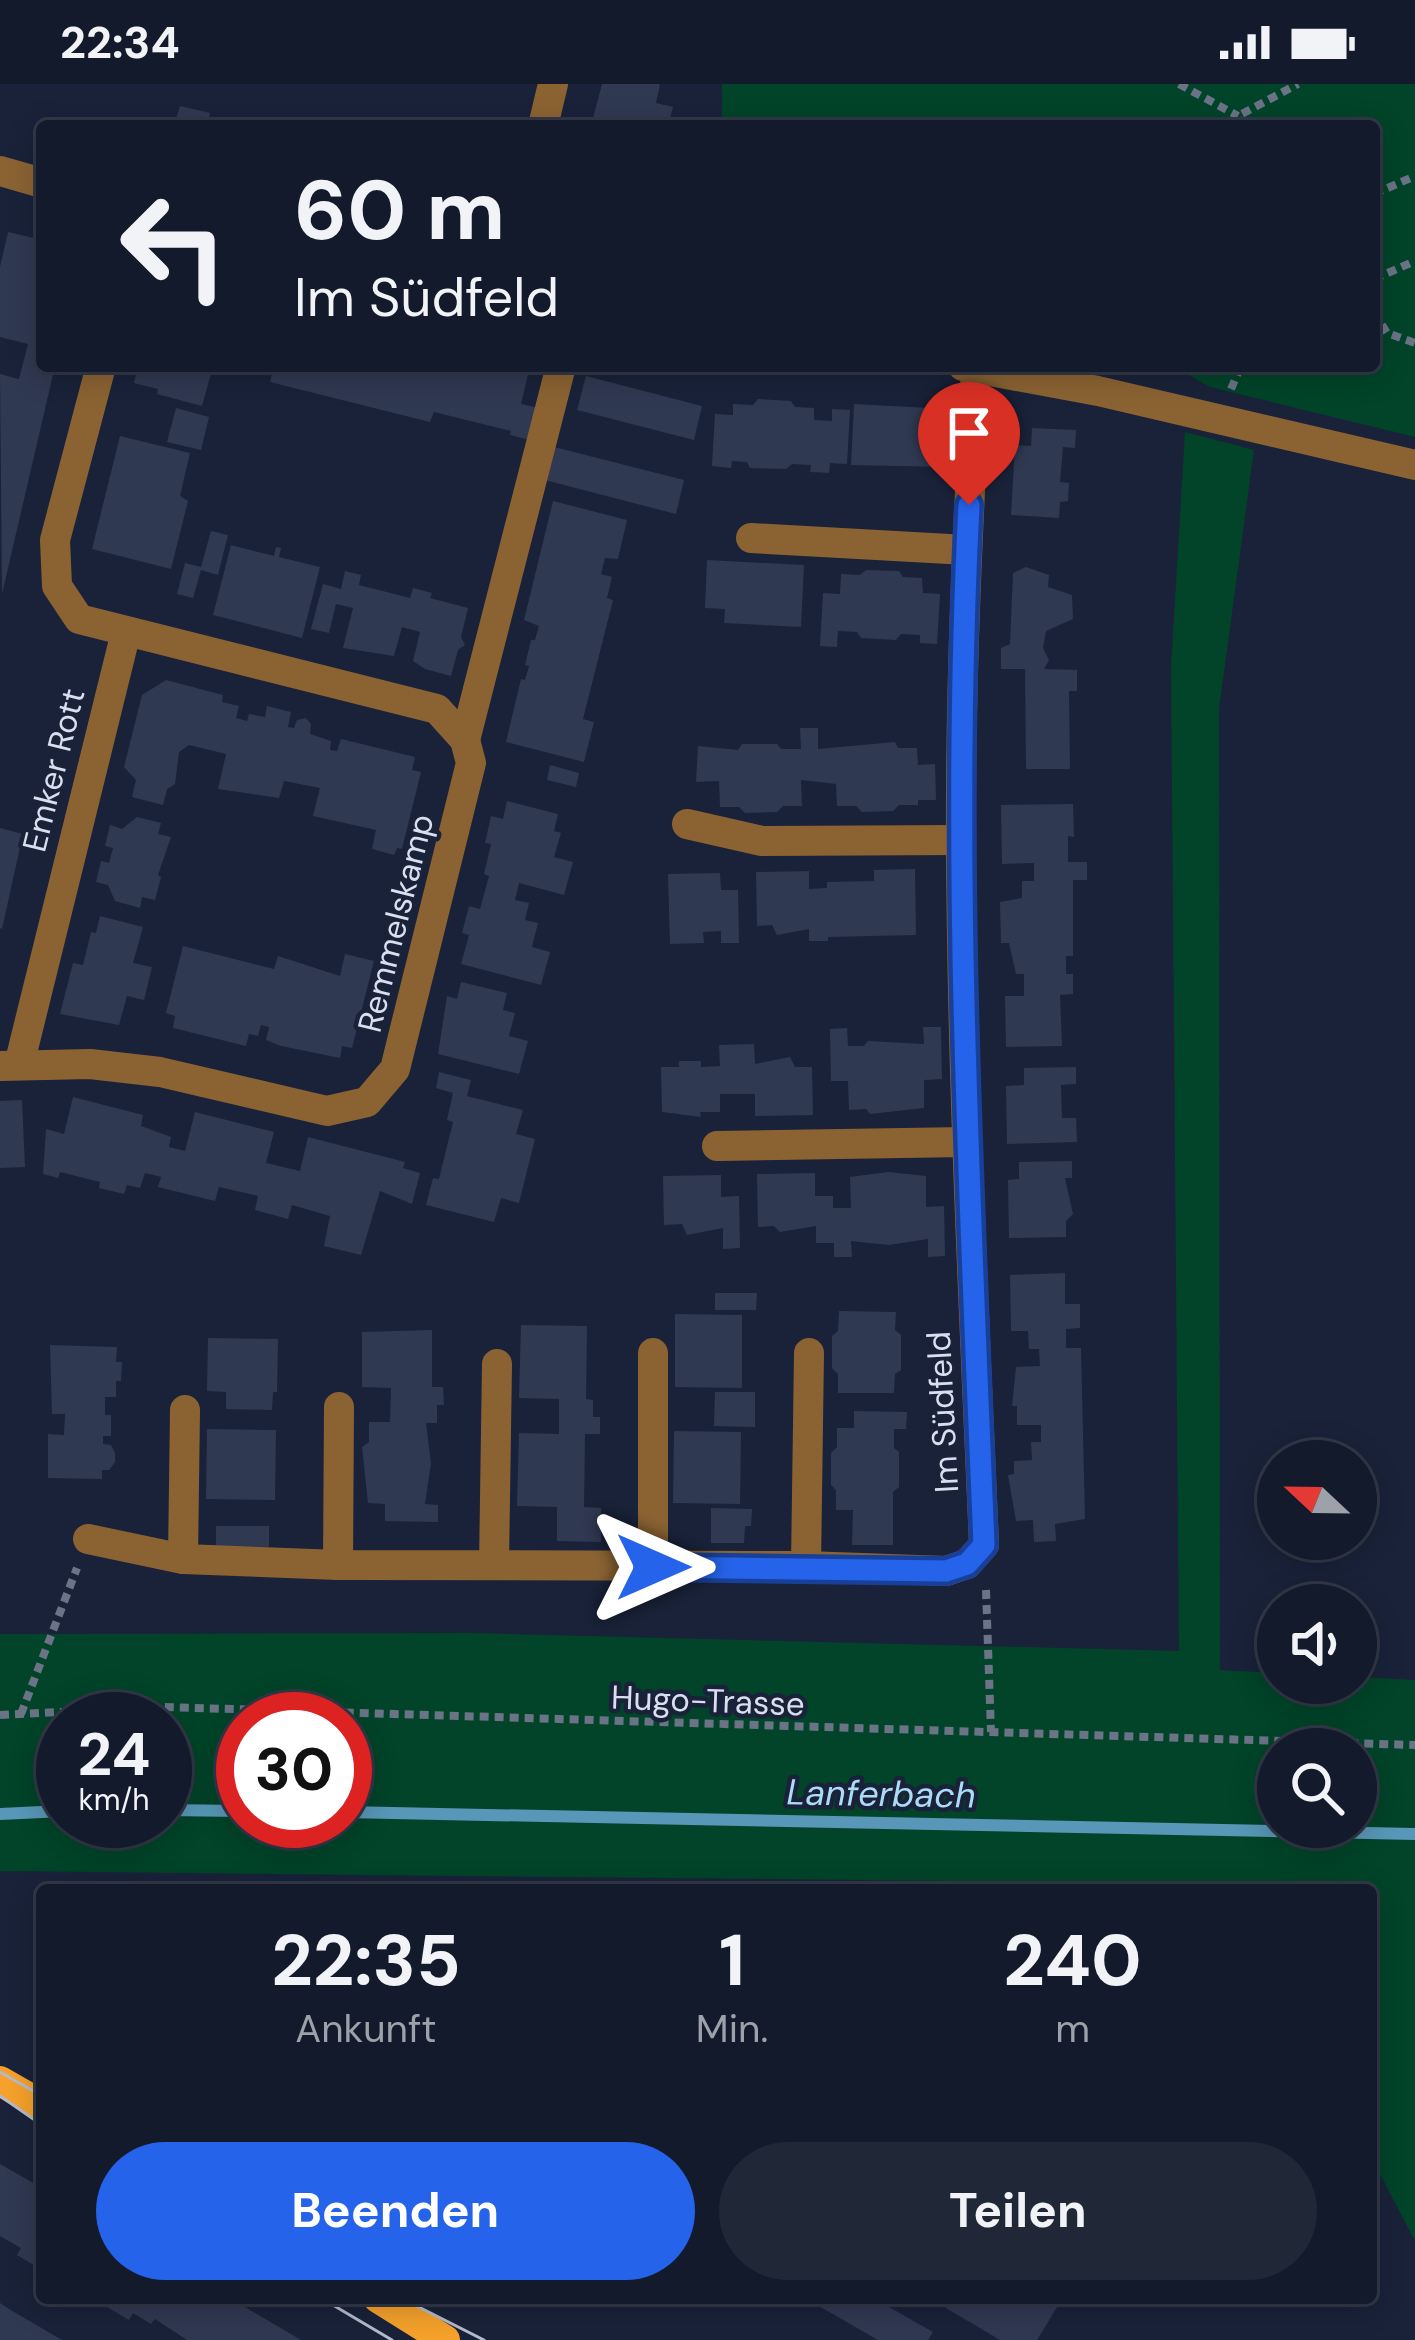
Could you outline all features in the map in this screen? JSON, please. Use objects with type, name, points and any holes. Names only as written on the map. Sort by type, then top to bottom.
[{"type":"main road","points":[[0,2081],[36,2102]]},
{"type":"main road","points":[[388,2304],[445,2340]]},
{"type":"street","points":[[544,120],[553,84]]},
{"type":"street","points":[[0,171],[36,181]]},
{"type":"street","points":[[99,372],[55,540],[57,586],[79,619],[437,709],[465,740]]},
{"type":"street","name":"Remmelskamp","points":[[10,1065],[90,1064],[160,1072],[327,1111],[368,1102],[395,1069],[471,764],[465,740],[559,372]]},
{"type":"street","name":"Im Südfeld","points":[[970,372],[961,840],[966,1142],[984,1545]]},
{"type":"street","points":[[996,372],[1415,465]]},
{"type":"street","points":[[751,538],[967,550]]},
{"type":"street","name":"Emker Rott","points":[[10,1065],[126,632]]},
{"type":"street","points":[[686,824],[762,841],[961,840]]},
{"type":"street","points":[[717,1146],[966,1142]]},
{"type":"street","points":[[652,1353],[653,1567]]},
{"type":"street","points":[[806,1566],[808,1353]]},
{"type":"street","points":[[494,1565],[496,1364]]},
{"type":"street","points":[[338,1407],[338,1565]]},
{"type":"street","points":[[184,1559],[185,1410]]},
{"type":"street","points":[[88,1539],[184,1559],[338,1565],[806,1566],[946,1571],[967,1564],[984,1545]]},
{"type":"path","points":[[1179,84],[1237,120]]},
{"type":"path","points":[[1241,120],[1298,84]]},
{"type":"path","points":[[1380,191],[1415,176]]},
{"type":"path","points":[[1380,277],[1415,261]]},
{"type":"path","points":[[1380,322],[1387,333],[1415,343]]},
{"type":"path","points":[[21,1714],[88,1539]]},
{"type":"path","points":[[984,1545],[991,1732]]},
{"type":"path","name":"Hugo-Trasse","points":[[0,1715],[164,1707],[1415,1745]]},
{"type":"green space","points":[[722,84],[1415,84],[1415,437],[1210,387],[1184,372],[1380,372],[1380,120],[722,120]]},
{"type":"green space","points":[[1185,432],[1254,450],[1219,709],[1220,1670],[1257,1672],[1257,1704],[1377,1704],[1377,1678],[1415,1680],[1415,2241],[1377,2168],[1377,1884],[0,1871],[0,1634],[469,1633],[1179,1651],[1171,667]]},
{"type":"building","points":[[602,84],[660,84],[656,103],[673,107],[670,120],[593,120]]},
{"type":"building","points":[[180,106],[210,113],[208,120],[176,120]]},
{"type":"building","points":[[8,232],[36,239],[36,372],[54,372],[2,594],[0,374],[19,379],[28,344],[0,337],[0,267]]},
{"type":"building","points":[[137,372],[211,372],[202,406],[134,383]]},
{"type":"building","points":[[272,372],[529,372],[521,404],[539,408],[530,440],[434,412],[430,422],[270,382]]},
{"type":"building","points":[[586,376],[702,406],[694,440],[577,410]]},
{"type":"building","points":[[758,399],[814,408],[814,420],[832,421],[832,409],[850,410],[847,464],[830,463],[829,473],[810,472],[811,465],[750,468],[747,462],[732,461],[731,468],[712,466],[715,414],[733,415],[733,404],[753,405]]},
{"type":"building","points":[[854,404],[930,408],[929,431],[948,432],[946,467],[851,465]]},
{"type":"building","points":[[176,408],[209,417],[201,450],[167,442]]},
{"type":"building","points":[[1032,428],[1076,430],[1075,448],[1063,447],[1060,482],[1069,483],[1068,501],[1060,502],[1059,518],[1011,515],[1015,445],[1031,446]]},
{"type":"building","points":[[120,436],[190,453],[180,496],[188,501],[171,569],[92,549]]},
{"type":"building","points":[[550,446],[684,480],[676,514],[541,479]]},
{"type":"building","points":[[553,501],[627,520],[618,559],[605,558],[601,574],[612,577],[607,598],[613,600],[583,719],[594,722],[584,762],[506,742],[521,679],[525,680],[529,666],[525,665],[531,640],[539,626],[524,620]]},
{"type":"building","points":[[211,531],[228,535],[218,575],[201,570],[193,598],[177,594],[185,563],[201,567]]},
{"type":"building","points":[[231,545],[274,556],[276,547],[281,548],[279,557],[320,567],[302,638],[213,615]]},
{"type":"building","points":[[707,560],[804,565],[801,627],[724,623],[725,609],[705,608]]},
{"type":"building","points":[[1026,567],[1049,575],[1048,587],[1072,595],[1073,619],[1046,631],[1043,648],[1049,660],[1044,669],[1077,670],[1077,691],[1069,691],[1070,769],[1026,769],[1025,669],[1001,669],[1001,648],[1010,644],[1013,573]]},
{"type":"building","points":[[866,570],[899,571],[903,577],[922,578],[923,593],[940,594],[937,644],[920,643],[920,635],[901,634],[896,640],[838,631],[837,647],[820,646],[823,593],[840,594],[841,574],[860,575]]},
{"type":"building","points":[[345,571],[361,575],[359,585],[410,598],[413,588],[468,608],[461,637],[465,645],[458,650],[451,676],[413,661],[420,632],[402,627],[394,656],[343,648],[353,608],[336,604],[329,633],[311,629],[323,584],[341,589]]},
{"type":"building","points":[[166,680],[223,695],[222,702],[239,706],[236,718],[247,721],[249,714],[265,717],[267,706],[291,712],[288,727],[306,718],[310,734],[331,741],[330,750],[337,751],[341,739],[415,757],[412,770],[421,772],[402,849],[397,848],[394,855],[372,849],[376,830],[313,816],[320,788],[284,781],[279,798],[218,789],[226,754],[189,745],[179,752],[175,784],[167,789],[163,805],[132,797],[136,780],[124,767],[142,695]]},
{"type":"building","points":[[800,728],[818,728],[818,749],[895,742],[898,748],[917,748],[918,765],[935,764],[936,800],[918,800],[918,805],[899,805],[893,811],[862,812],[856,806],[837,806],[836,784],[801,780],[802,806],[745,813],[739,807],[720,807],[719,781],[696,782],[698,746],[738,750],[742,744],[777,744],[781,749],[801,749]]},
{"type":"building","points":[[550,765],[579,773],[576,787],[547,780]]},
{"type":"building","points":[[507,801],[558,814],[554,831],[561,833],[554,857],[573,862],[564,895],[519,883],[515,900],[529,903],[525,920],[538,923],[532,947],[550,952],[541,985],[461,964],[469,935],[462,933],[469,906],[480,909],[489,876],[484,874],[491,844],[485,843],[491,816],[503,819]]},
{"type":"building","points":[[1073,804],[1074,837],[1068,836],[1068,862],[1087,862],[1087,880],[1073,880],[1073,956],[1066,956],[1066,974],[1073,974],[1073,994],[1060,995],[1062,1046],[1006,1047],[1005,996],[1024,996],[1024,974],[1016,974],[1009,943],[1001,943],[1000,902],[1022,898],[1022,881],[1034,881],[1034,863],[1002,864],[1001,805]]},
{"type":"building","points":[[137,817],[161,823],[158,834],[171,837],[155,900],[142,897],[140,908],[115,901],[108,885],[96,882],[101,861],[109,863],[113,848],[105,846],[110,825],[122,829]]},
{"type":"building","points":[[0,828],[23,834],[2,929],[0,928]]},
{"type":"building","points":[[915,869],[916,935],[809,941],[809,929],[777,935],[772,925],[757,926],[756,872],[809,871],[809,889],[827,888],[827,882],[874,881],[874,870]]},
{"type":"building","points":[[720,873],[721,890],[738,890],[739,943],[721,943],[721,931],[703,932],[704,943],[670,944],[668,874]]},
{"type":"building","points":[[100,916],[143,927],[133,963],[152,967],[144,1000],[127,996],[119,1025],[60,1014],[73,963],[83,965]]},
{"type":"building","points":[[183,946],[274,969],[278,956],[340,976],[345,954],[374,961],[352,1048],[342,1046],[340,1058],[281,1046],[266,1040],[269,1027],[261,1025],[258,1036],[249,1034],[246,1046],[173,1028],[175,1016],[166,1013]]},
{"type":"building","points":[[461,982],[507,993],[503,1010],[515,1013],[509,1036],[528,1041],[519,1074],[438,1054],[447,996],[457,999]]},
{"type":"building","points":[[923,1027],[941,1027],[942,1079],[924,1080],[924,1108],[870,1114],[866,1109],[849,1110],[848,1081],[831,1081],[830,1029],[847,1028],[848,1046],[864,1046],[868,1041],[924,1044]]},
{"type":"building","points":[[754,1044],[755,1064],[790,1057],[795,1067],[812,1067],[813,1115],[755,1116],[755,1094],[720,1094],[720,1112],[700,1112],[701,1117],[662,1112],[661,1067],[679,1067],[679,1061],[720,1066],[719,1045]]},
{"type":"building","points":[[1076,1067],[1076,1084],[1061,1085],[1062,1118],[1076,1118],[1077,1142],[1007,1144],[1006,1086],[1024,1085],[1024,1068]]},
{"type":"building","points":[[439,1072],[471,1080],[467,1096],[523,1110],[516,1134],[535,1139],[519,1203],[501,1198],[494,1222],[426,1205],[433,1178],[439,1179],[453,1122],[447,1120],[453,1093],[436,1088]]},
{"type":"building","points":[[73,1097],[143,1115],[141,1126],[171,1137],[169,1147],[185,1151],[195,1112],[274,1132],[266,1163],[300,1171],[308,1137],[405,1162],[403,1168],[420,1173],[412,1204],[380,1191],[361,1255],[324,1246],[330,1216],[292,1205],[288,1219],[255,1210],[258,1196],[219,1187],[215,1201],[158,1187],[161,1177],[145,1173],[140,1188],[127,1185],[124,1194],[60,1172],[58,1178],[43,1174],[46,1129],[64,1134]]},
{"type":"building","points":[[22,1100],[25,1167],[0,1168],[0,1101]]},
{"type":"building","points":[[1072,1161],[1072,1178],[1065,1178],[1073,1214],[1066,1221],[1066,1237],[1009,1238],[1008,1180],[1019,1179],[1019,1162]]},
{"type":"building","points":[[888,1172],[926,1176],[926,1207],[944,1206],[945,1256],[928,1257],[928,1239],[889,1245],[851,1241],[852,1257],[834,1257],[834,1243],[816,1243],[816,1226],[780,1232],[774,1226],[758,1227],[757,1174],[815,1173],[815,1196],[833,1196],[833,1208],[851,1208],[850,1177]]},
{"type":"building","points":[[721,1175],[721,1197],[739,1196],[740,1248],[723,1249],[723,1228],[687,1235],[682,1224],[664,1225],[663,1176]]},
{"type":"building","points":[[1065,1273],[1065,1304],[1080,1304],[1080,1328],[1066,1329],[1066,1348],[1081,1348],[1085,1519],[1055,1524],[1056,1541],[1034,1542],[1033,1520],[1016,1521],[1008,1475],[1014,1474],[1014,1461],[1032,1460],[1031,1442],[1041,1442],[1041,1425],[1017,1425],[1017,1406],[1012,1406],[1016,1367],[1040,1366],[1039,1349],[1029,1349],[1028,1331],[1011,1331],[1010,1275]]},
{"type":"building","points":[[715,1293],[757,1293],[756,1310],[715,1310]]},
{"type":"building","points":[[839,1311],[896,1312],[901,1370],[895,1374],[894,1393],[838,1393],[832,1336],[838,1331]]},
{"type":"building","points":[[675,1314],[742,1315],[742,1388],[675,1387]]},
{"type":"building","points":[[521,1325],[587,1326],[586,1399],[593,1400],[593,1417],[600,1417],[600,1434],[585,1434],[584,1507],[601,1508],[601,1542],[557,1541],[557,1507],[517,1506],[519,1433],[559,1434],[559,1399],[519,1398]]},
{"type":"building","points":[[432,1330],[432,1387],[443,1387],[444,1405],[437,1405],[437,1423],[426,1423],[431,1463],[425,1504],[438,1505],[438,1522],[385,1521],[385,1504],[368,1503],[362,1447],[369,1442],[369,1422],[390,1422],[391,1388],[362,1387],[362,1332]]},
{"type":"building","points":[[208,1338],[278,1339],[272,1410],[226,1409],[226,1392],[207,1391]]},
{"type":"building","points":[[50,1345],[117,1347],[121,1381],[116,1381],[116,1397],[105,1397],[111,1436],[103,1436],[103,1444],[111,1445],[115,1453],[115,1462],[109,1470],[102,1470],[102,1479],[48,1478],[48,1434],[64,1435],[65,1414],[52,1414]]},
{"type":"building","points":[[715,1392],[755,1392],[755,1427],[714,1426]]},
{"type":"building","points":[[854,1411],[907,1412],[906,1429],[894,1429],[899,1487],[893,1492],[893,1545],[852,1545],[853,1510],[836,1510],[831,1453],[837,1447],[837,1428],[854,1428]]},
{"type":"building","points":[[207,1429],[276,1430],[275,1500],[206,1499]]},
{"type":"building","points":[[674,1431],[741,1432],[740,1504],[673,1503]]},
{"type":"building","points":[[711,1508],[752,1509],[744,1543],[711,1543]]},
{"type":"building","points":[[216,1526],[269,1526],[269,1547],[216,1546]]},
{"type":"building","points":[[0,2164],[36,2185],[36,2266],[17,2255],[21,2248],[0,2236]]},
{"type":"building","points":[[0,2303],[9,2309],[62,2340],[0,2340]]},
{"type":"building","points":[[102,2304],[240,2304],[301,2340],[187,2340],[155,2319],[151,2324],[133,2313],[129,2320]]},
{"type":"building","points":[[815,2304],[884,2304],[933,2332],[928,2340],[878,2340]]},
{"type":"building","points":[[948,2304],[1059,2304],[1037,2340],[1000,2340],[946,2308]]},
{"type":"waterway","name":"Lanferbach","points":[[192,1810],[216,1811]]},
{"type":"waterway","name":"Lanferbach","points":[[0,1814],[36,1812]]},
{"type":"waterway","name":"Lanferbach","points":[[372,1813],[1415,1834]]},
{"type":"tram line","points":[[0,2072],[36,2093]]},
{"type":"tram line","points":[[0,2096],[36,2121]]},
{"type":"tram line","points":[[331,2304],[392,2340]]},
{"type":"tram line","points":[[413,2304],[484,2340]]},
{"type":"route","points":[[653,1567],[946,1571],[967,1564],[984,1545],[966,1142],[961,840],[969,505]]}]
